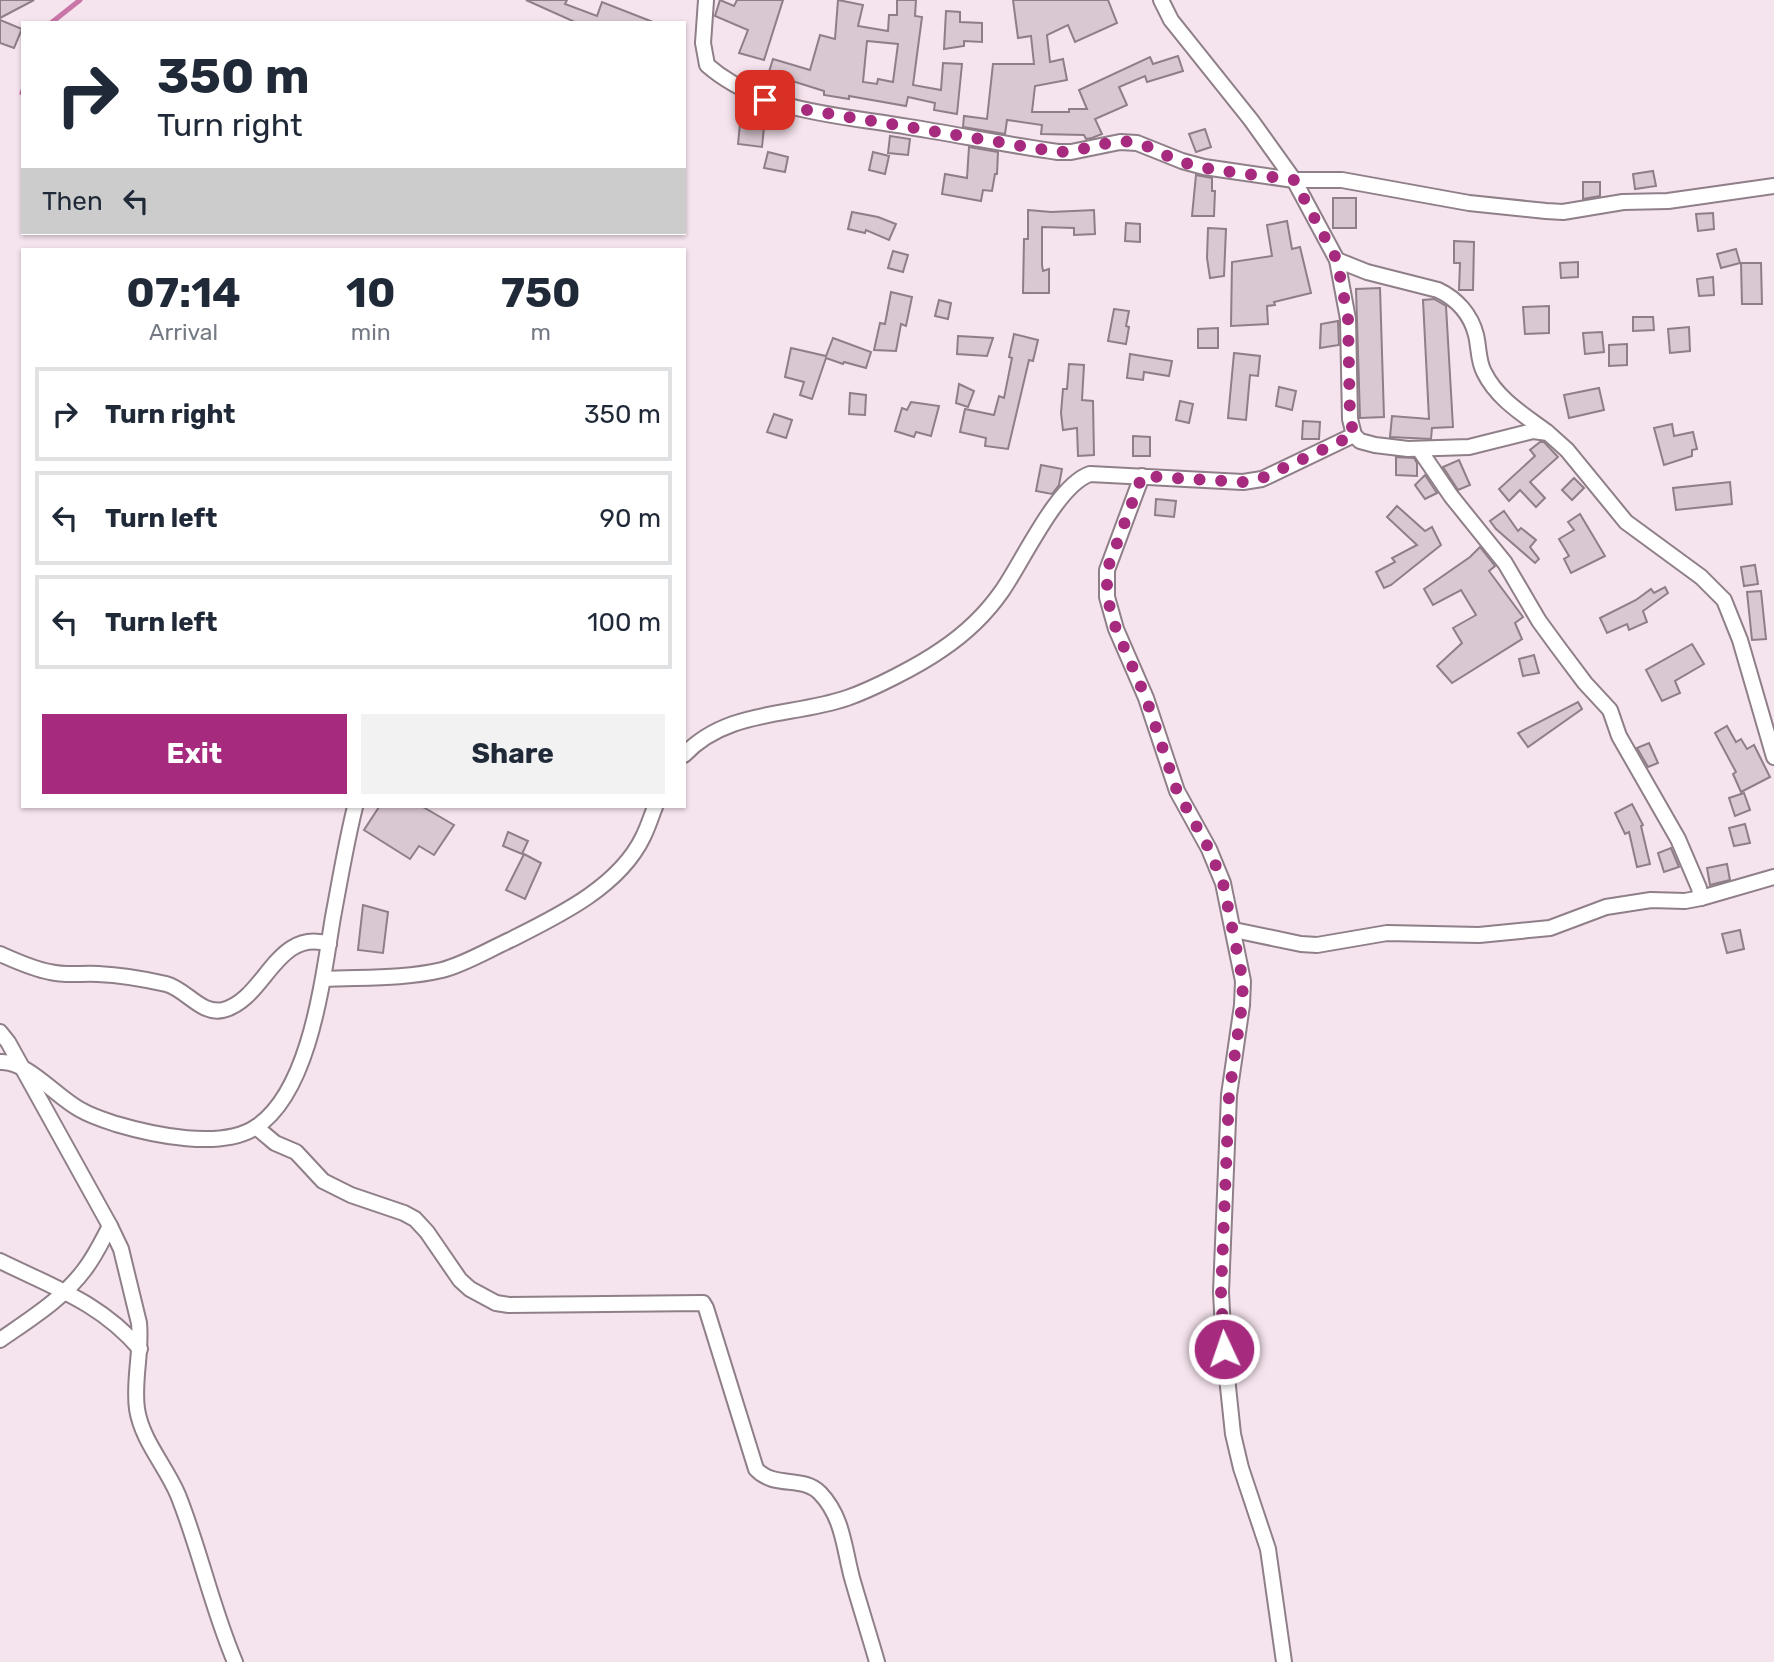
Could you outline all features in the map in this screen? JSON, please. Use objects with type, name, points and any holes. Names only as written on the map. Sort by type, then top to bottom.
[{"type":"street","points":[[706,0],[704,43],[707,65],[765,100],[807,110],[1058,152],[1120,142],[1137,143],[1182,162],[1204,167],[1294,180],[1342,180],[1469,203],[1563,212],[1623,202],[1668,201],[1774,186]]},
{"type":"street","points":[[1161,0],[1171,20],[1251,120],[1294,180],[1337,260],[1348,319],[1350,419],[1354,435],[1360,441],[1375,445],[1419,449],[1469,447],[1520,433],[1548,433]]},
{"type":"street","points":[[1337,260],[1367,272],[1448,295],[1471,321],[1483,371],[1493,387],[1510,405],[1567,450],[1626,522],[1701,577],[1724,600],[1740,640],[1774,757]]},
{"type":"street","points":[[686,753],[710,733],[732,723],[759,715],[790,712],[848,698],[942,649],[981,617],[1003,590],[1041,528],[1080,477],[1090,474],[1243,482],[1262,478],[1354,435]]},
{"type":"street","points":[[1419,449],[1451,496],[1505,563],[1539,621],[1585,684],[1610,710],[1619,736],[1678,839],[1699,888],[1700,898]]},
{"type":"street","points":[[1142,476],[1107,570],[1107,597],[1116,629],[1146,698],[1177,791],[1209,849],[1223,883],[1243,981],[1229,1095],[1221,1292],[1224,1349],[1233,1434],[1241,1468],[1268,1549],[1284,1662]]},
{"type":"street","points":[[0,1062],[22,1068],[80,1110],[115,1124],[188,1139],[228,1136],[256,1127],[273,1112],[290,1084],[308,1044],[324,979],[355,808]]},
{"type":"street","points":[[324,979],[443,970],[533,928],[590,897],[610,878],[631,856],[643,838],[655,808]]},
{"type":"street","points":[[1234,930],[1317,945],[1387,933],[1479,936],[1550,928],[1606,907],[1651,900],[1685,901],[1774,877]]},
{"type":"street","points":[[0,954],[49,972],[115,975],[169,985],[205,1007],[218,1011],[247,997],[281,956],[293,948],[318,940],[329,944]]},
{"type":"street","points":[[0,1032],[121,1249],[137,1310],[140,1336],[137,1409],[142,1430],[179,1498],[235,1662]]},
{"type":"street","points":[[256,1127],[275,1143],[296,1152],[323,1181],[351,1195],[415,1219],[460,1280],[470,1289],[496,1303],[703,1303],[755,1469],[768,1479],[813,1487],[839,1521],[853,1582],[877,1662]]},
{"type":"street","points":[[0,1340],[41,1312],[63,1292],[92,1260],[110,1226]]},
{"type":"street","points":[[0,1261],[107,1316],[139,1349]]},
{"type":"building","points":[[0,0],[34,0],[0,18]]},
{"type":"building","points":[[526,0],[567,0],[565,4],[597,16],[602,2],[650,21],[573,21]]},
{"type":"building","points":[[720,0],[734,6],[737,0],[783,0],[764,60],[739,53],[748,30],[715,16]]},
{"type":"building","points":[[838,0],[863,5],[858,26],[888,31],[889,15],[897,15],[897,0],[916,0],[915,16],[922,17],[913,85],[941,90],[943,63],[962,64],[957,114],[934,110],[935,103],[908,97],[906,106],[849,96],[849,99],[824,95],[824,91],[789,80],[788,83],[767,78],[773,59],[810,70],[820,35],[835,39]],"holes":[[[867,41],[898,44],[893,82],[878,79],[877,84],[863,82]]]},
{"type":"building","points":[[1013,0],[1108,0],[1117,23],[1075,42],[1068,25],[1047,35],[1050,62],[1063,59],[1067,80],[1035,86],[1032,112],[1087,109],[1079,90],[1150,57],[1153,64],[1178,56],[1183,71],[1147,82],[1145,76],[1119,87],[1127,105],[1095,119],[1102,134],[1092,138],[1086,139],[1084,135],[1041,134],[1042,125],[1007,120],[1005,134],[963,127],[964,116],[987,119],[993,64],[1034,64],[1031,36],[1018,38]]},
{"type":"building","points":[[946,11],[960,12],[960,22],[982,23],[982,42],[964,41],[964,46],[944,49]]},
{"type":"building","points":[[0,20],[21,29],[14,48],[0,43]]},
{"type":"building","points":[[740,124],[764,127],[762,147],[738,144]]},
{"type":"building","points":[[1205,129],[1211,147],[1196,152],[1189,134]]},
{"type":"building","points":[[890,136],[910,139],[908,155],[888,153]]},
{"type":"building","points":[[969,147],[998,152],[997,174],[992,191],[983,190],[981,201],[942,194],[945,174],[967,178]]},
{"type":"building","points":[[768,152],[788,157],[785,172],[764,168]]},
{"type":"building","points":[[873,152],[889,156],[885,174],[869,170]]},
{"type":"building","points":[[1653,171],[1656,186],[1635,189],[1633,174]]},
{"type":"building","points":[[1196,175],[1212,178],[1212,191],[1215,191],[1214,216],[1192,216]]},
{"type":"building","points":[[1583,182],[1600,182],[1600,196],[1583,199]]},
{"type":"building","points":[[1333,198],[1356,198],[1356,228],[1333,228]]},
{"type":"building","points":[[1028,210],[1094,210],[1095,234],[1074,235],[1074,228],[1042,227],[1042,265],[1043,271],[1049,269],[1049,293],[1023,293],[1024,239],[1028,239]]},
{"type":"building","points":[[852,212],[896,224],[889,240],[866,230],[865,233],[848,229]]},
{"type":"building","points":[[1713,213],[1714,229],[1698,231],[1696,214]]},
{"type":"building","points":[[1287,221],[1292,249],[1300,247],[1311,293],[1267,306],[1268,324],[1231,326],[1232,262],[1272,256],[1267,225]]},
{"type":"building","points":[[1126,223],[1140,224],[1140,242],[1125,241]]},
{"type":"building","points":[[1208,228],[1226,229],[1224,276],[1210,278],[1207,258]]},
{"type":"building","points":[[1454,241],[1474,242],[1473,290],[1459,290],[1460,263],[1454,263]]},
{"type":"building","points":[[1736,249],[1740,263],[1721,268],[1717,254]]},
{"type":"building","points":[[893,251],[908,255],[903,272],[888,268]]},
{"type":"building","points":[[1578,262],[1578,277],[1561,278],[1560,263]]},
{"type":"building","points":[[1741,263],[1761,263],[1762,304],[1742,304]]},
{"type":"building","points":[[1713,277],[1714,295],[1699,296],[1697,279]]},
{"type":"building","points":[[1380,288],[1384,417],[1360,418],[1356,289]]},
{"type":"building","points":[[891,292],[912,297],[906,326],[901,324],[896,351],[874,350],[880,323],[885,324]]},
{"type":"building","points":[[1434,299],[1446,306],[1453,427],[1432,428],[1431,439],[1390,437],[1392,416],[1429,419],[1423,300]]},
{"type":"building","points":[[939,300],[951,303],[948,319],[935,316]]},
{"type":"building","points":[[1549,306],[1549,333],[1525,334],[1523,307]]},
{"type":"building","points":[[1114,309],[1129,311],[1126,344],[1108,341]]},
{"type":"building","points":[[1633,317],[1653,317],[1654,330],[1633,331]]},
{"type":"building","points":[[1338,321],[1339,345],[1320,348],[1321,324]]},
{"type":"building","points":[[1689,327],[1690,351],[1670,353],[1668,329]]},
{"type":"building","points":[[1218,328],[1218,348],[1198,348],[1198,329]]},
{"type":"building","points":[[1602,332],[1604,352],[1585,354],[1583,333]]},
{"type":"building","points":[[1014,334],[1038,340],[1033,361],[1029,360],[1008,449],[985,446],[986,438],[960,432],[965,409],[994,415],[999,396],[1004,398]]},
{"type":"building","points":[[958,336],[993,338],[987,356],[957,354]]},
{"type":"building","points":[[833,338],[871,352],[866,368],[826,358],[812,399],[800,395],[804,382],[785,377],[791,348],[826,356]]},
{"type":"building","points":[[1627,344],[1627,365],[1609,366],[1609,345]]},
{"type":"building","points":[[1234,353],[1260,356],[1258,376],[1250,375],[1246,420],[1228,418]]},
{"type":"building","points":[[1130,354],[1172,361],[1169,376],[1144,372],[1143,380],[1127,378]]},
{"type":"building","points":[[1069,364],[1084,365],[1082,400],[1093,401],[1094,455],[1078,456],[1077,428],[1063,430],[1063,389],[1067,389]]},
{"type":"building","points":[[959,384],[974,391],[968,407],[956,403]]},
{"type":"building","points":[[1279,387],[1296,391],[1292,410],[1276,406]]},
{"type":"building","points":[[1599,388],[1604,410],[1569,418],[1564,395]]},
{"type":"building","points":[[850,393],[866,395],[865,415],[849,414]]},
{"type":"building","points":[[1180,401],[1193,404],[1189,423],[1176,420]]},
{"type":"building","points":[[911,402],[939,406],[931,436],[916,432],[914,437],[895,431],[902,408],[907,410]]},
{"type":"building","points":[[774,414],[792,420],[786,438],[767,432]]},
{"type":"building","points":[[1303,421],[1320,422],[1319,439],[1302,439]]},
{"type":"building","points":[[1672,424],[1674,436],[1693,432],[1697,449],[1692,450],[1692,456],[1664,465],[1654,428]]},
{"type":"building","points":[[1133,436],[1150,437],[1150,456],[1133,456]]},
{"type":"building","points":[[1544,442],[1558,457],[1530,482],[1545,498],[1536,507],[1520,490],[1509,501],[1499,489],[1535,456],[1530,450]]},
{"type":"building","points":[[1396,457],[1414,458],[1417,463],[1417,476],[1396,475]]},
{"type":"building","points":[[1459,460],[1470,485],[1458,490],[1443,467]]},
{"type":"building","points":[[1041,465],[1062,469],[1059,485],[1052,494],[1036,491]]},
{"type":"building","points":[[1425,475],[1437,493],[1425,499],[1415,485]]},
{"type":"building","points":[[1574,478],[1584,488],[1572,500],[1562,490]]},
{"type":"building","points":[[1730,482],[1732,504],[1676,510],[1673,488]]},
{"type":"building","points":[[1156,499],[1176,501],[1174,517],[1155,515]]},
{"type":"building","points":[[1397,506],[1425,531],[1432,527],[1441,545],[1384,588],[1376,572],[1395,562],[1392,558],[1417,545],[1387,517]]},
{"type":"building","points":[[1504,511],[1518,531],[1521,528],[1536,540],[1530,547],[1539,559],[1535,563],[1490,521]]},
{"type":"building","points":[[1580,514],[1605,556],[1571,573],[1564,559],[1569,556],[1559,539],[1574,530],[1568,522]]},
{"type":"building","points":[[1480,547],[1495,566],[1489,571],[1523,617],[1515,623],[1522,639],[1452,683],[1437,666],[1462,643],[1453,628],[1476,615],[1461,590],[1433,605],[1424,589]]},
{"type":"building","points":[[1755,565],[1758,584],[1744,586],[1741,567]]},
{"type":"building","points":[[1665,587],[1668,593],[1643,611],[1647,622],[1629,630],[1627,624],[1607,633],[1600,618],[1636,600],[1651,589],[1654,593]]},
{"type":"building","points":[[1761,591],[1766,639],[1752,640],[1747,592]]},
{"type":"building","points":[[1692,644],[1704,664],[1675,681],[1680,693],[1662,701],[1646,670]]},
{"type":"building","points":[[1534,655],[1539,673],[1523,676],[1519,659]]},
{"type":"building","points":[[1578,702],[1582,709],[1528,747],[1518,733]]},
{"type":"building","points":[[1727,726],[1736,742],[1741,739],[1747,749],[1754,745],[1770,777],[1741,792],[1733,774],[1736,772],[1715,733]]},
{"type":"building","points":[[1649,743],[1658,763],[1648,767],[1637,748]]},
{"type":"building","points":[[1744,793],[1750,810],[1735,816],[1729,798]]},
{"type":"building","points":[[1632,804],[1643,825],[1641,826],[1650,864],[1637,867],[1629,832],[1625,834],[1615,813]]},
{"type":"building","points":[[378,808],[425,808],[454,825],[434,855],[419,846],[410,859],[364,830]]},
{"type":"building","points":[[1745,824],[1750,843],[1734,846],[1729,828]]},
{"type":"building","points":[[508,832],[528,841],[522,854],[503,846]]},
{"type":"building","points":[[1671,848],[1679,867],[1664,872],[1658,853]]},
{"type":"building","points":[[524,854],[541,863],[525,899],[506,890]]},
{"type":"building","points":[[1727,864],[1730,880],[1710,885],[1707,868]]},
{"type":"building","points":[[363,905],[388,912],[383,953],[358,950]]},
{"type":"building","points":[[1740,930],[1744,949],[1727,953],[1722,934]]},
{"type":"waterway","points":[[54,21],[80,0]]},
{"type":"route","points":[[765,100],[807,110],[1058,152],[1120,142],[1137,143],[1182,162],[1294,180],[1337,260],[1348,319],[1350,419],[1354,435],[1262,478],[1243,482],[1224,483],[1142,476],[1107,570],[1107,597],[1116,629],[1146,698],[1177,791],[1209,849],[1223,883],[1243,981],[1229,1095],[1221,1292],[1224,1349]]}]
